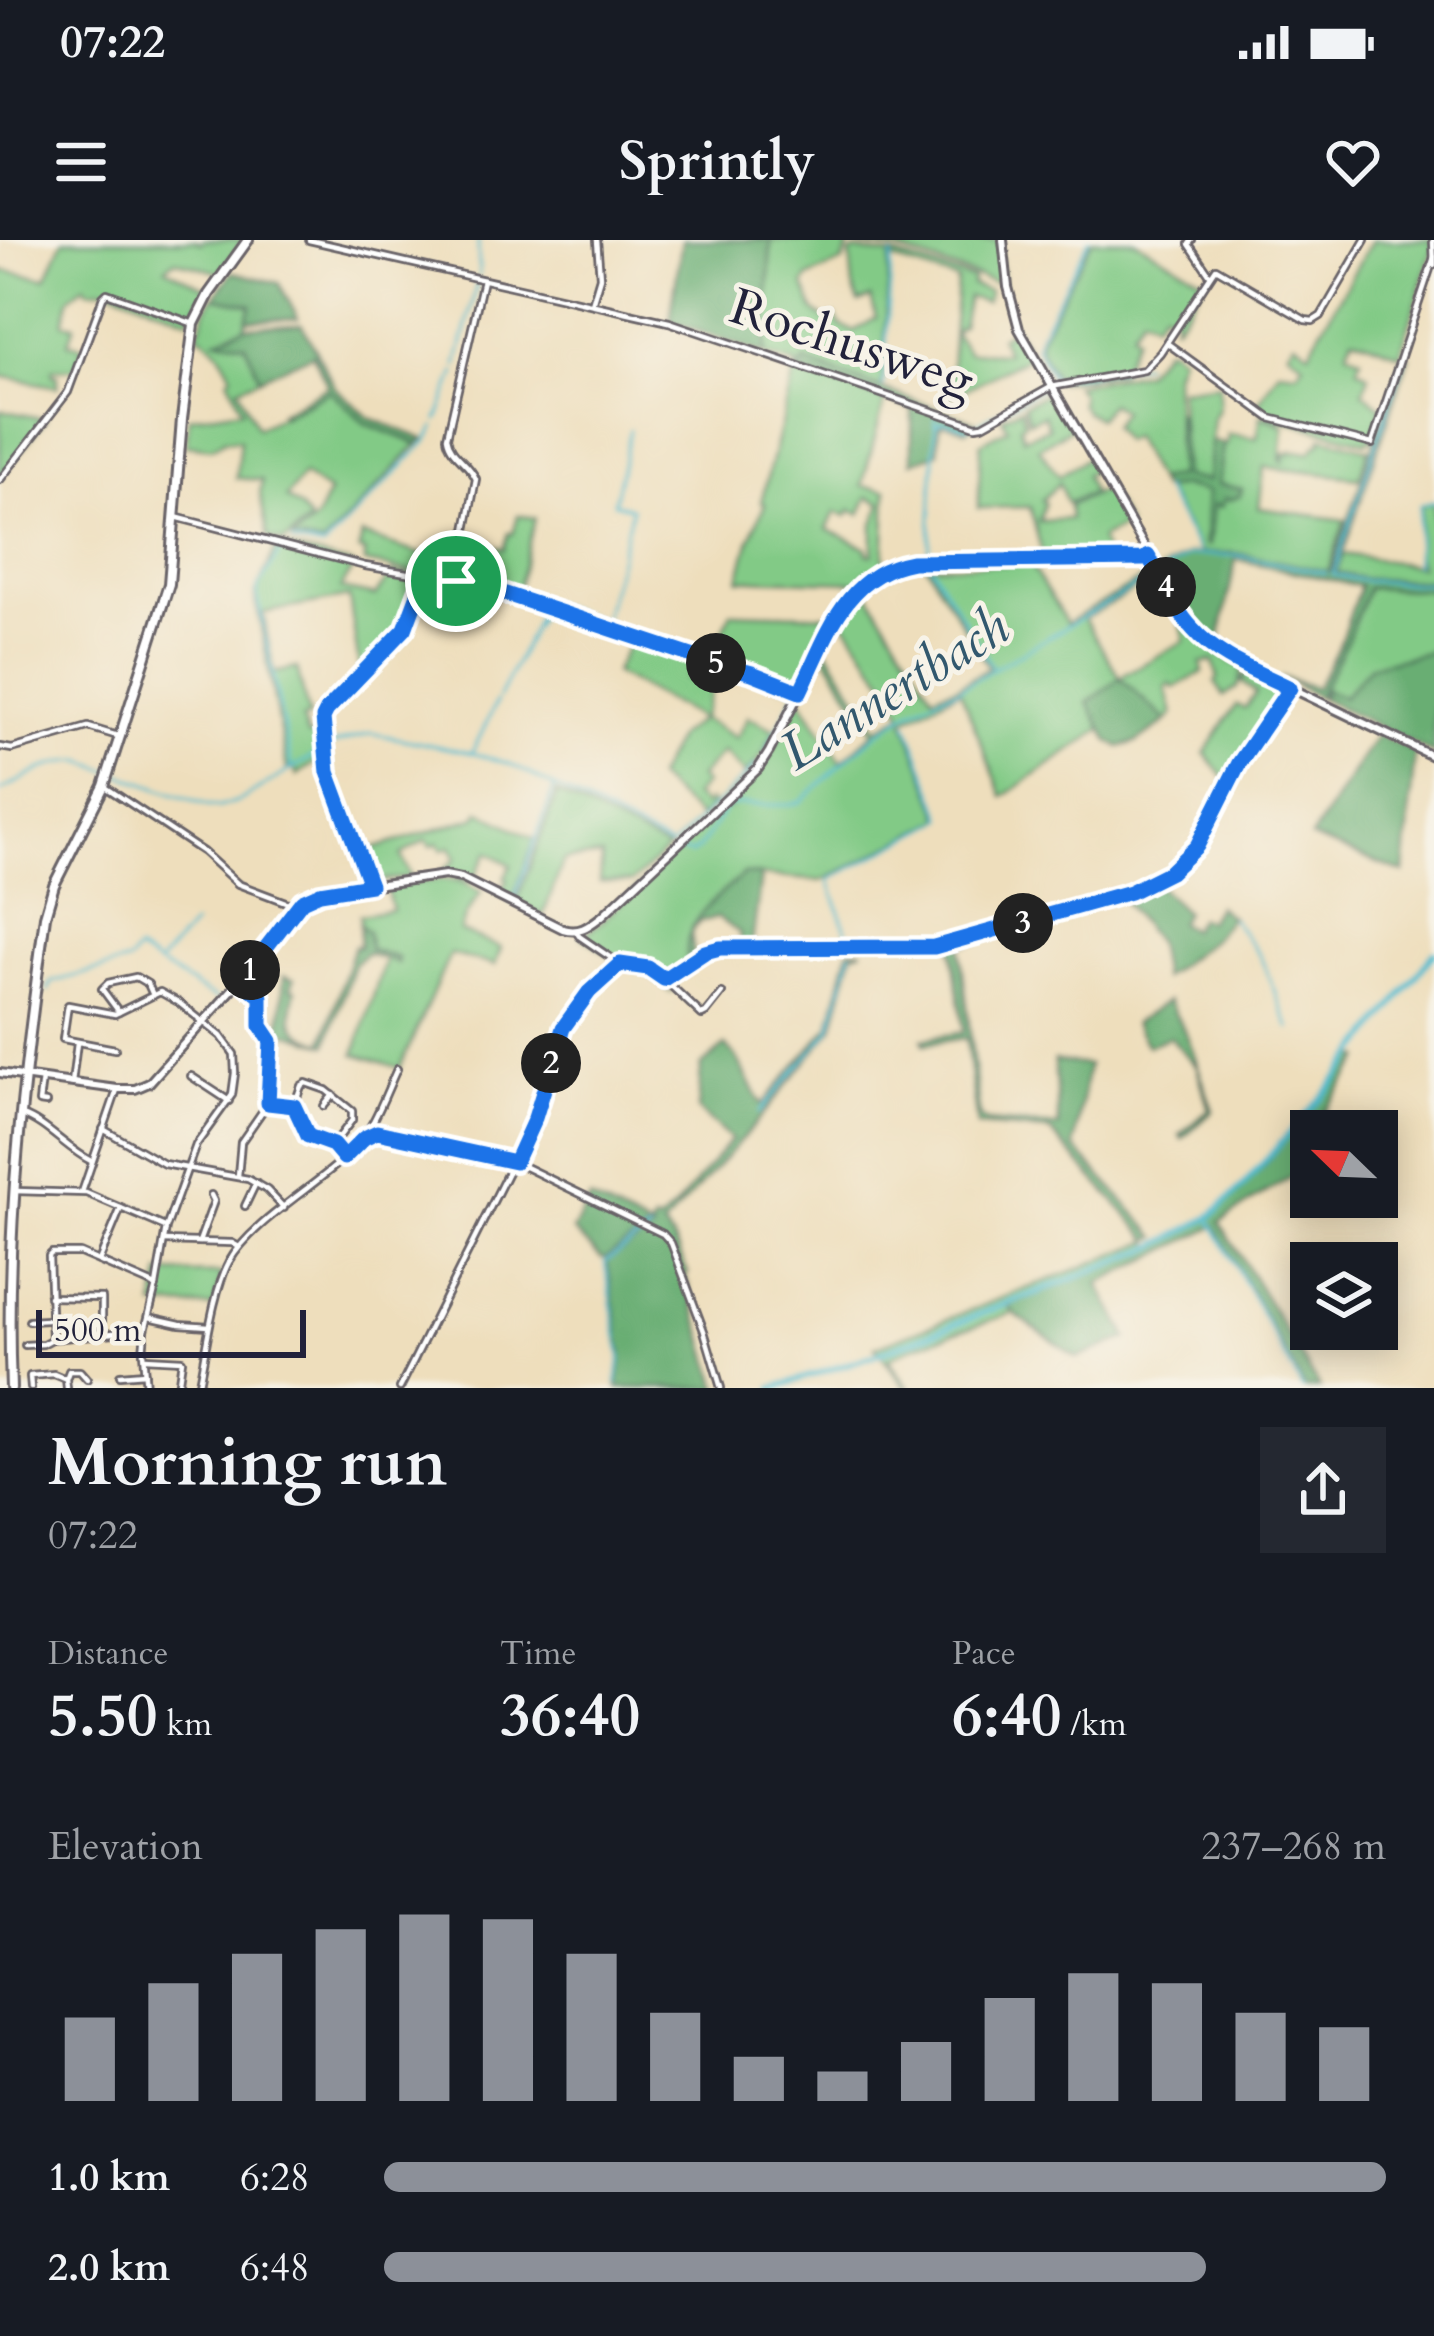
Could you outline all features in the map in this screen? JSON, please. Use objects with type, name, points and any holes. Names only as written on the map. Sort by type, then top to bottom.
[{"type":"main road","points":[[11,1388],[9,1321],[20,1115],[49,900],[104,786],[169,584],[194,324],[208,294],[248,240]]},
{"type":"street","name":"Rochusweg","points":[[309,240],[669,322],[976,426],[1052,387],[1144,370],[1167,343]]},
{"type":"street","points":[[592,304],[600,277],[597,240]]},
{"type":"street","points":[[1003,240],[1019,329],[1182,614],[1200,637],[1225,656],[1434,757]]},
{"type":"street","points":[[1192,240],[1190,244],[1210,275]]},
{"type":"street","points":[[1365,240],[1321,316],[1313,321],[1219,268],[1167,343],[1270,418],[1372,444],[1433,264],[1433,240]]},
{"type":"street","points":[[456,581],[476,479],[451,450],[447,436],[483,280]]},
{"type":"street","points":[[0,480],[68,392],[107,293],[194,324]]},
{"type":"street","points":[[175,517],[365,566],[479,585],[800,692]]},
{"type":"street","points":[[0,1072],[117,1089],[149,1083],[241,980],[297,907],[320,893],[443,875],[556,927],[576,931],[589,926],[758,769],[847,601],[862,583],[885,569],[912,562],[1148,556]]},
{"type":"street","points":[[370,885],[328,772],[323,718],[405,629],[425,576]]},
{"type":"street","points":[[664,979],[712,950],[934,947],[1130,892],[1170,872],[1197,846],[1239,763],[1290,688]]},
{"type":"street","points":[[0,747],[12,749],[88,727],[121,737]]},
{"type":"street","points":[[104,786],[203,852],[238,884],[297,907]]},
{"type":"street","points":[[576,931],[620,964],[648,968],[702,1015],[722,993]]},
{"type":"street","points":[[400,1388],[535,1118],[563,1028],[589,992],[620,964]]},
{"type":"street","points":[[119,1012],[102,988],[108,982],[136,977],[148,984],[153,995]]},
{"type":"street","points":[[238,1176],[241,1142],[268,1103],[271,1041],[261,1026],[261,997],[241,980]]},
{"type":"street","points":[[115,1049],[64,1041],[68,1005],[115,1014],[163,993],[221,1036],[234,1054],[229,1101],[196,1145],[166,1228],[145,1330],[146,1388]]},
{"type":"street","points":[[72,1083],[77,1043]]},
{"type":"street","points":[[198,1388],[224,1273],[239,1246],[375,1128],[398,1070]]},
{"type":"street","points":[[191,1076],[229,1101]]},
{"type":"street","points":[[42,1079],[39,1102],[46,1103]]},
{"type":"street","points":[[333,1145],[352,1120],[352,1111],[326,1090],[303,1084],[294,1106],[308,1136],[333,1145],[344,1158]]},
{"type":"street","points":[[82,1192],[117,1089]]},
{"type":"street","points":[[324,1106],[333,1095]]},
{"type":"street","points":[[268,1103],[294,1106]]},
{"type":"street","points":[[20,1115],[30,1117],[92,1161]]},
{"type":"street","points":[[375,1128],[515,1162],[663,1234],[671,1243],[721,1388]]},
{"type":"street","points":[[103,1130],[164,1163],[256,1183],[284,1208]]},
{"type":"street","points":[[245,1206],[256,1183]]},
{"type":"street","points":[[16,1191],[82,1192],[166,1228]]},
{"type":"street","points":[[199,1242],[214,1201],[211,1195]]},
{"type":"street","points":[[99,1261],[121,1208]]},
{"type":"street","points":[[164,1241],[239,1246]]},
{"type":"street","points":[[52,1339],[52,1252],[80,1253],[156,1286]]},
{"type":"street","points":[[49,1297],[102,1298],[102,1335]]},
{"type":"street","points":[[149,1317],[211,1326]]},
{"type":"street","points":[[29,1321],[50,1320]]},
{"type":"street","points":[[25,1346],[145,1330]]},
{"type":"street","points":[[145,1358],[182,1360],[178,1388]]},
{"type":"street","points":[[67,1388],[69,1371],[80,1371],[87,1379]]},
{"type":"street","points":[[120,1375],[145,1373]]},
{"type":"street","points":[[31,1388],[30,1376],[54,1374],[66,1379]]},
{"type":"street","points":[[0,1384],[11,1388]]},
{"type":"green space","points":[[63,240],[244,240],[220,273],[175,260],[166,268],[208,289],[188,319],[108,288],[87,290],[85,285],[70,297],[63,323],[75,325],[68,343],[83,346],[75,369],[53,369],[57,387],[0,376],[0,270],[46,278]]},
{"type":"green space","points":[[682,240],[771,240],[765,355],[670,321]]},
{"type":"green space","points":[[771,240],[999,240],[1003,285],[900,251],[849,245],[843,262],[808,278],[804,285],[814,311],[825,319],[835,316],[840,325],[854,331],[876,318],[871,298],[859,303],[850,254],[890,255],[882,389],[805,362],[802,367],[765,355]]},
{"type":"green space","points":[[1092,240],[1134,240],[1205,280],[1176,325],[1176,318],[1163,310],[1155,322],[1142,315],[1131,333],[1136,336],[1120,372],[1058,382],[1039,348],[1040,338]]},
{"type":"green space","points":[[1372,240],[1432,240],[1432,252],[1400,354],[1353,337],[1347,351],[1361,358],[1357,368],[1369,375],[1363,392],[1382,407],[1372,438],[1366,442],[1271,417],[1257,404],[1279,370],[1297,372],[1304,363],[1288,351],[1295,341],[1309,351]]},
{"type":"green space","points":[[893,255],[973,279],[972,285],[989,291],[986,302],[968,297],[962,326],[954,332],[968,352],[1006,353],[1000,337],[1015,328],[1030,356],[949,398],[957,280],[893,260]]},
{"type":"green space","points":[[233,272],[279,283],[298,318],[247,320],[251,305],[214,297]]},
{"type":"green space","points":[[214,297],[251,305],[245,327],[220,338],[245,343],[260,378],[238,388],[257,428],[330,390],[366,424],[418,444],[323,545],[293,539],[315,521],[329,493],[303,475],[286,498],[310,521],[284,542],[268,538],[262,480],[236,478],[240,440],[224,440],[212,448],[186,445],[189,417],[242,409],[222,357],[198,335]]},
{"type":"green space","points":[[302,324],[335,387],[370,418],[424,439],[418,444],[366,424],[330,391],[282,417],[280,413],[328,386],[313,354],[260,378],[245,343],[217,339],[245,327]]},
{"type":"green space","points":[[1165,348],[1180,356],[1174,374],[1178,477],[1156,480],[1132,436],[1123,441],[1112,426],[1122,411],[1110,403],[1098,418],[1086,412],[1075,385],[1144,372]]},
{"type":"green space","points":[[1409,356],[1336,573],[1365,579],[1434,581],[1434,590],[1368,588],[1318,697],[1281,677],[1316,688],[1339,646],[1360,586],[1236,559],[1218,647],[1192,624],[1161,570],[1189,554],[1235,553],[1331,572],[1403,358]]},
{"type":"green space","points":[[804,362],[974,424],[967,430],[944,423],[939,427],[938,453],[912,462],[912,409],[800,371]]},
{"type":"green space","points":[[796,367],[885,400],[862,486],[887,490],[884,566],[869,570],[857,582],[739,579],[765,504],[761,502]],"holes":[[[868,497],[882,503],[873,526],[873,554],[827,529],[835,512],[860,514]]]},
{"type":"green space","points":[[1219,384],[1208,481],[1184,477],[1179,389]]},
{"type":"green space","points":[[1049,392],[1071,428],[1039,448],[1059,476],[1088,457],[1095,470],[1085,475],[1092,493],[1067,503],[1059,483],[1042,500],[1039,521],[1070,519],[1069,505],[1106,489],[1127,525],[1100,539],[1106,557],[1043,557],[1030,507],[978,508],[981,443],[1008,428],[1002,417],[1021,408],[1023,438],[1049,428],[1044,415],[1029,421],[1024,405]]},
{"type":"green space","points":[[0,410],[46,419],[0,478]]},
{"type":"green space","points":[[1177,413],[1184,477],[1208,481],[1211,441],[1223,443],[1218,484],[1242,489],[1240,496],[1225,498],[1221,507],[1213,505],[1209,545],[1205,545],[1207,492],[1182,486],[1161,489],[1156,480],[1178,476]]},
{"type":"green space","points":[[1261,415],[1284,426],[1284,462],[1285,453],[1311,452],[1322,437],[1369,449],[1359,478],[1264,467],[1259,508],[1345,520],[1328,572],[1235,553],[1201,554],[1164,489],[1181,486],[1207,491],[1208,545],[1213,504],[1239,496],[1241,490],[1218,484],[1223,443],[1227,444],[1228,434],[1257,438]]},
{"type":"green space","points":[[1434,502],[1434,581],[1365,579],[1336,573],[1343,554],[1420,566],[1416,556],[1421,506]]},
{"type":"green space","points":[[518,515],[535,518],[516,595],[481,585],[491,546],[504,549]]},
{"type":"green space","points":[[362,535],[457,566],[454,578],[365,563],[365,552],[359,550]]},
{"type":"green space","points":[[280,546],[354,565],[341,589],[375,596],[392,573],[422,581],[403,628],[360,673],[349,597],[263,613],[274,673],[297,668],[309,717],[302,719],[307,735],[323,741],[318,761],[297,775],[293,767],[287,769],[255,595]]},
{"type":"green space","points":[[1030,564],[1067,623],[1153,573],[1156,577],[1084,619],[1120,677],[1185,641],[1179,616],[1215,652],[1243,667],[1238,687],[1224,696],[1215,682],[1213,661],[1201,663],[1203,672],[1166,688],[1173,714],[1167,721],[1121,679],[1088,702],[1102,729],[1003,797],[960,690],[904,720],[942,819],[822,881],[744,874],[696,922],[687,946],[688,960],[665,977],[672,993],[645,966],[615,959],[582,936],[722,807],[728,808],[724,803],[766,763],[800,697],[841,762],[874,732],[825,654],[828,650],[877,729],[903,714],[841,616],[864,586],[933,695],[989,668],[926,565]]},
{"type":"green space","points":[[1367,587],[1434,590],[1434,652],[1370,666],[1343,697],[1322,689]]},
{"type":"green space","points":[[731,612],[834,615],[796,690],[701,658],[723,631]]},
{"type":"green space","points":[[630,640],[691,661],[687,679],[713,685],[702,719],[736,738],[748,717],[775,730],[760,759],[745,775],[723,752],[699,777],[705,784],[694,796],[704,805],[709,801],[713,805],[699,818],[656,778],[678,736],[701,719],[614,673]]},
{"type":"green space","points":[[1434,652],[1434,754],[1321,698],[1325,690],[1343,697],[1370,666]]},
{"type":"green space","points":[[1247,671],[1285,692],[1227,782],[1205,753],[1236,705],[1245,708],[1256,693],[1242,682]]},
{"type":"green space","points":[[1120,678],[1167,721],[1137,742],[1120,747],[1109,741],[1088,703]]},
{"type":"green space","points":[[1377,734],[1415,752],[1404,873],[1311,838]]},
{"type":"green space","points":[[557,793],[668,849],[632,882],[600,882],[602,856],[564,860],[543,916],[516,903]]},
{"type":"green space","points":[[480,811],[535,839],[512,901],[494,891],[497,886],[503,889],[511,865],[488,852],[472,881],[445,872],[456,859],[450,847],[442,850],[438,843],[431,846],[426,840],[401,855],[411,877],[372,882],[360,853],[477,817]]},
{"type":"green space","points":[[744,874],[761,876],[752,944],[739,944],[740,933],[718,918],[700,921],[691,933],[694,956],[688,960],[687,946],[690,933],[696,922]]},
{"type":"green space","points":[[442,879],[481,892],[460,931],[501,948],[495,965],[450,954],[400,1068],[355,1054],[385,959],[396,962],[397,958],[370,949],[360,915],[392,910],[386,887]]},
{"type":"green space","points":[[1154,882],[1185,912],[1179,923],[1191,930],[1199,918],[1208,921],[1217,906],[1231,917],[1213,939],[1162,978],[1156,942],[1121,898]]},
{"type":"green space","points":[[1034,922],[960,946],[980,1118],[1059,1127],[1054,1061],[1088,1065],[1074,1147],[1157,1237],[1150,1240],[1050,1131],[977,1126],[966,1038],[924,1044],[923,1039],[964,1032],[951,943]]},
{"type":"green space","points":[[360,925],[368,932],[370,949],[398,958],[397,963],[367,953],[354,965],[327,1045],[280,1031],[284,976],[294,979],[294,1025],[323,1043],[354,946],[359,947]]},
{"type":"green space","points":[[849,950],[863,950],[853,953],[833,1028],[663,1227],[688,1273],[719,1388],[618,1388],[622,1353],[607,1261],[653,1231],[654,1221],[658,1223],[673,1210],[731,1140],[698,1110],[701,1066],[726,1045],[762,1105],[830,1025]]},
{"type":"green space","points":[[1168,1001],[1188,1037],[1213,1111],[1182,1139],[1180,1135],[1209,1110],[1197,1067],[1170,1037],[1147,1046],[1134,1023]]},
{"type":"green space","points":[[1355,1056],[1362,1058],[1325,1110],[1310,1110]]},
{"type":"green space","points":[[1290,1134],[1290,1177],[1220,1222],[1290,1338],[1290,1350],[1297,1350],[1320,1388],[1304,1388],[1215,1226],[1099,1284],[1128,1338],[1077,1358],[1008,1305],[1152,1249],[1209,1219]]},
{"type":"green space","points":[[590,1199],[650,1229],[601,1258],[573,1231]]},
{"type":"green space","points":[[1150,1241],[1152,1247],[1008,1303],[1013,1313],[888,1359],[909,1388],[875,1347]]},
{"type":"green space","points":[[161,1273],[222,1274],[214,1307],[155,1306]]},
{"type":"waterway","points":[[478,240],[479,275]]},
{"type":"waterway","points":[[1053,381],[1036,347],[1038,337],[1089,240]]},
{"type":"waterway","points":[[883,386],[892,256]]},
{"type":"waterway","points":[[457,366],[477,283]]},
{"type":"waterway","points":[[1333,575],[1405,358]]},
{"type":"waterway","points":[[1127,367],[1143,364]]},
{"type":"waterway","points":[[1059,378],[1123,368]]},
{"type":"waterway","points":[[438,420],[456,372]]},
{"type":"waterway","points":[[978,423],[1045,386]]},
{"type":"waterway","points":[[929,558],[936,417]]},
{"type":"waterway","points":[[936,424],[943,421],[969,428]]},
{"type":"waterway","points":[[292,542],[323,548],[428,440],[435,427]]},
{"type":"waterway","points":[[547,602],[603,622],[632,508],[614,503],[630,430]]},
{"type":"waterway","points":[[1163,489],[1198,550]]},
{"type":"waterway","points":[[1415,564],[1420,505],[1434,502]]},
{"type":"waterway","points":[[282,548],[257,595],[292,769]]},
{"type":"waterway","name":"Lannertbach","points":[[1161,572],[1189,555],[1235,555],[1326,573]]},
{"type":"waterway","points":[[931,566],[992,667]]},
{"type":"waterway","points":[[731,664],[798,688],[842,602],[868,575]]},
{"type":"waterway","name":"Lannertbach","points":[[1334,575],[1434,584]]},
{"type":"waterway","name":"Lannertbach","points":[[730,805],[801,802],[892,723],[1154,576]]},
{"type":"waterway","points":[[499,697],[542,609]]},
{"type":"waterway","points":[[766,752],[795,694]]},
{"type":"waterway","points":[[472,753],[497,701]]},
{"type":"waterway","points":[[851,945],[829,880],[944,819],[907,723]]},
{"type":"waterway","name":"Lannertbach","points":[[0,791],[48,767],[82,761],[219,807],[241,800],[331,745],[371,733],[510,764],[671,847]]},
{"type":"waterway","points":[[673,845],[757,765]]},
{"type":"waterway","points":[[510,901],[554,789]]},
{"type":"waterway","name":"Lannertbach","points":[[677,850],[691,854],[699,848],[726,808]]},
{"type":"waterway","points":[[1232,919],[1260,956],[1290,1029]]},
{"type":"waterway","points":[[160,962],[193,925]]},
{"type":"waterway","points":[[48,990],[52,982],[129,962],[137,951],[216,999]]},
{"type":"waterway","points":[[759,1113],[830,1030],[851,953]]},
{"type":"waterway","points":[[773,1388],[872,1356],[1152,1248],[1209,1218],[1330,1088],[1434,953]]},
{"type":"waterway","points":[[1209,1218],[1302,1388]]},
{"type":"waterway","points":[[617,1384],[621,1356],[605,1262],[650,1231]]},
{"type":"route","points":[[1148,556],[1200,637],[1216,651],[1290,688],[1239,763],[1197,846],[1170,872],[1147,884],[1118,897],[934,947],[720,948],[705,952],[664,979],[648,968],[623,963],[597,983],[563,1028],[535,1118],[515,1162],[377,1132],[344,1158],[333,1145],[308,1136],[294,1106],[268,1103],[271,1041],[261,1026],[261,997],[241,980],[302,901],[320,893],[370,885],[328,772],[323,718],[405,629],[425,576],[456,581],[800,692],[847,601],[862,583],[885,569],[912,562],[1148,556]]}]
